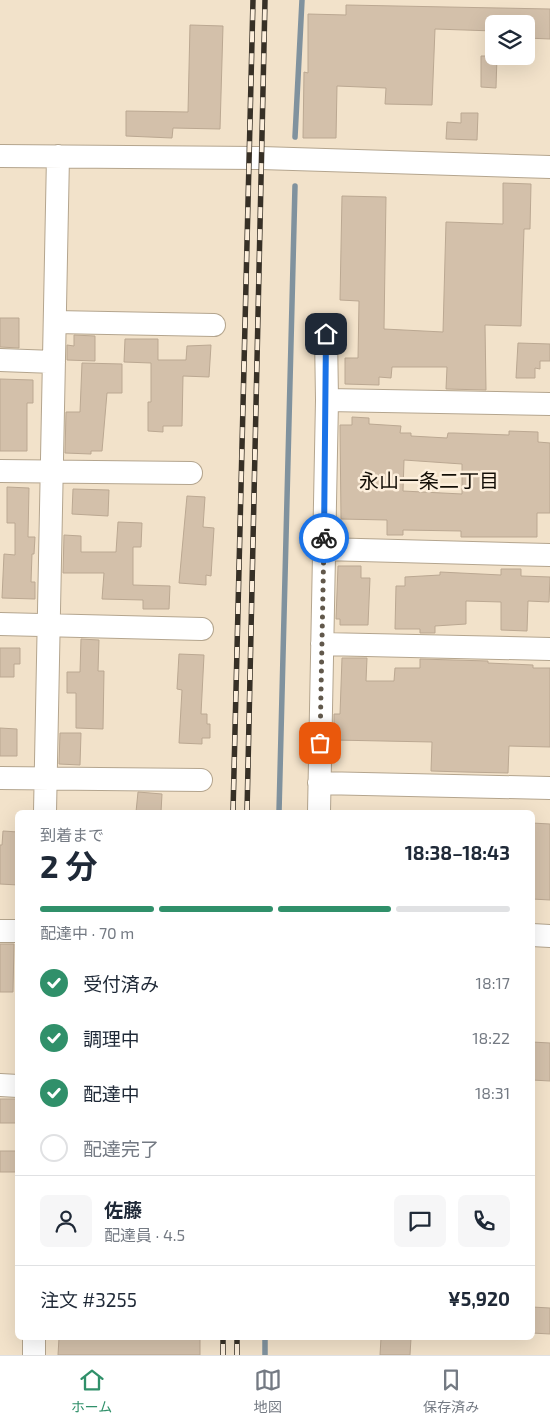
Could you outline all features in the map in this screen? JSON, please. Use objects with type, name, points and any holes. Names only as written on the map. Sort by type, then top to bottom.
[{"type":"street","points":[[0,156],[262,158],[550,167]]},
{"type":"street","points":[[45,810],[58,156]]},
{"type":"street","points":[[55,322],[214,325]]},
{"type":"street","points":[[319,810],[327,400],[326,334]]},
{"type":"street","points":[[0,360],[54,362]]},
{"type":"street","points":[[327,400],[550,404]]},
{"type":"street","points":[[0,471],[191,473]]},
{"type":"street","points":[[323,549],[550,555]]},
{"type":"street","points":[[0,624],[202,629]]},
{"type":"street","points":[[322,644],[550,649]]},
{"type":"street","points":[[0,778],[201,780]]},
{"type":"street","points":[[319,783],[550,788]]},
{"type":"street","points":[[0,931],[15,931]]},
{"type":"street","points":[[535,936],[550,936]]},
{"type":"street","points":[[0,1085],[15,1086]]},
{"type":"street","points":[[34,1340],[34,1355]]},
{"type":"building","points":[[346,5],[550,9],[550,39],[535,38],[535,15],[485,15],[485,31],[435,29],[432,105],[385,104],[386,88],[337,86],[336,138],[303,138],[304,72],[308,73],[308,14],[346,15]]},
{"type":"building","points":[[190,25],[223,26],[220,129],[173,128],[172,138],[126,136],[126,111],[188,112]]},
{"type":"building","points":[[481,56],[485,56],[485,65],[497,65],[496,88],[481,87]]},
{"type":"building","points":[[461,113],[478,113],[477,140],[446,139],[447,122],[461,123]]},
{"type":"building","points":[[503,183],[531,184],[530,229],[524,229],[521,326],[485,325],[486,390],[446,389],[447,367],[392,367],[391,378],[379,377],[379,385],[345,384],[345,358],[358,358],[359,301],[340,300],[342,196],[386,197],[384,329],[443,332],[446,222],[503,224]]},
{"type":"building","points":[[0,318],[19,318],[19,348],[0,347]]},
{"type":"building","points":[[74,335],[95,336],[95,361],[67,360],[67,345],[74,346]]},
{"type":"building","points":[[125,339],[158,339],[158,360],[186,360],[187,346],[211,345],[209,377],[183,376],[182,426],[163,426],[163,432],[148,431],[148,402],[151,402],[151,363],[124,362]]},
{"type":"building","points":[[518,343],[550,344],[550,361],[540,361],[540,369],[535,368],[535,378],[516,378]]},
{"type":"building","points":[[82,363],[122,364],[122,393],[107,393],[102,451],[91,451],[91,454],[65,453],[66,412],[80,412]]},
{"type":"building","points":[[0,379],[33,380],[33,403],[27,403],[27,451],[0,451]]},
{"type":"building","points":[[352,417],[369,418],[369,424],[401,426],[400,433],[411,433],[411,436],[447,438],[448,433],[509,435],[509,431],[538,432],[538,442],[550,443],[550,513],[537,513],[537,537],[461,537],[461,531],[403,530],[403,535],[387,535],[387,520],[341,519],[340,425],[352,425]],"holes":[[[404,460],[462,464],[462,494],[403,491]]]},
{"type":"building","points":[[7,487],[29,488],[28,537],[35,537],[31,582],[35,582],[35,599],[2,598],[4,554],[15,555],[15,523],[7,523]]},
{"type":"building","points":[[73,489],[109,490],[108,516],[72,514]]},
{"type":"building","points":[[187,496],[205,497],[203,527],[214,528],[211,576],[206,575],[206,585],[179,583]]},
{"type":"building","points":[[118,522],[142,523],[141,547],[133,547],[133,585],[170,586],[169,609],[143,609],[143,600],[102,599],[104,573],[63,573],[64,535],[81,536],[81,552],[116,552]]},
{"type":"building","points":[[338,566],[361,566],[361,578],[370,578],[368,625],[340,625],[340,619],[336,619]]},
{"type":"building","points":[[501,569],[521,569],[521,576],[550,577],[549,602],[528,601],[527,631],[501,630],[501,602],[466,601],[466,624],[435,626],[435,633],[420,633],[420,629],[395,629],[396,586],[405,586],[405,577],[440,575],[440,572],[501,575]]},
{"type":"building","points":[[81,639],[99,640],[98,671],[104,671],[103,729],[76,728],[76,693],[67,693],[67,672],[80,672]]},
{"type":"building","points":[[0,648],[20,648],[20,664],[14,664],[14,677],[0,677]]},
{"type":"building","points":[[179,654],[204,655],[201,714],[207,714],[207,724],[210,724],[210,738],[202,738],[202,744],[179,743],[182,690],[177,689]]},
{"type":"building","points":[[342,658],[367,658],[366,681],[394,681],[395,668],[420,668],[420,659],[488,661],[488,663],[533,665],[533,668],[550,668],[550,747],[509,746],[508,773],[431,771],[432,742],[334,740],[334,714],[340,714]]},
{"type":"building","points":[[0,728],[17,729],[17,756],[0,756]]},
{"type":"building","points":[[60,733],[81,733],[80,765],[59,764]]},
{"type":"building","points":[[138,792],[162,794],[161,810],[136,810]]},
{"type":"building","points":[[535,823],[550,824],[550,900],[535,899]]},
{"type":"building","points":[[3,831],[15,832],[15,885],[0,884],[0,845],[2,845]]},
{"type":"building","points":[[0,944],[14,944],[13,992],[0,992]]},
{"type":"building","points":[[535,1042],[550,1043],[550,1081],[535,1080]]},
{"type":"building","points":[[0,1099],[15,1099],[15,1123],[0,1123]]},
{"type":"building","points":[[0,1151],[15,1151],[15,1172],[0,1172]]},
{"type":"building","points":[[535,1307],[550,1308],[550,1334],[535,1333]]},
{"type":"building","points":[[59,1340],[200,1340],[200,1355],[58,1355]]},
{"type":"building","points":[[381,1340],[411,1340],[410,1355],[380,1355]]},
{"type":"waterway","points":[[295,137],[302,0]]},
{"type":"waterway","points":[[279,810],[295,186]]},
{"type":"waterway","points":[[265,1340],[265,1355]]},
{"type":"railway","points":[[233,810],[253,0]]},
{"type":"railway","points":[[247,810],[265,0]]},
{"type":"railway","points":[[223,1340],[223,1355]]},
{"type":"railway","points":[[237,1340],[237,1355]]},
{"type":"way so far","points":[[320,743],[324,538]]},
{"type":"district","name":"永山一条二丁目","points":[[429,481]]},
{"type":"route","points":[[324,538],[327,400],[326,334]]}]
